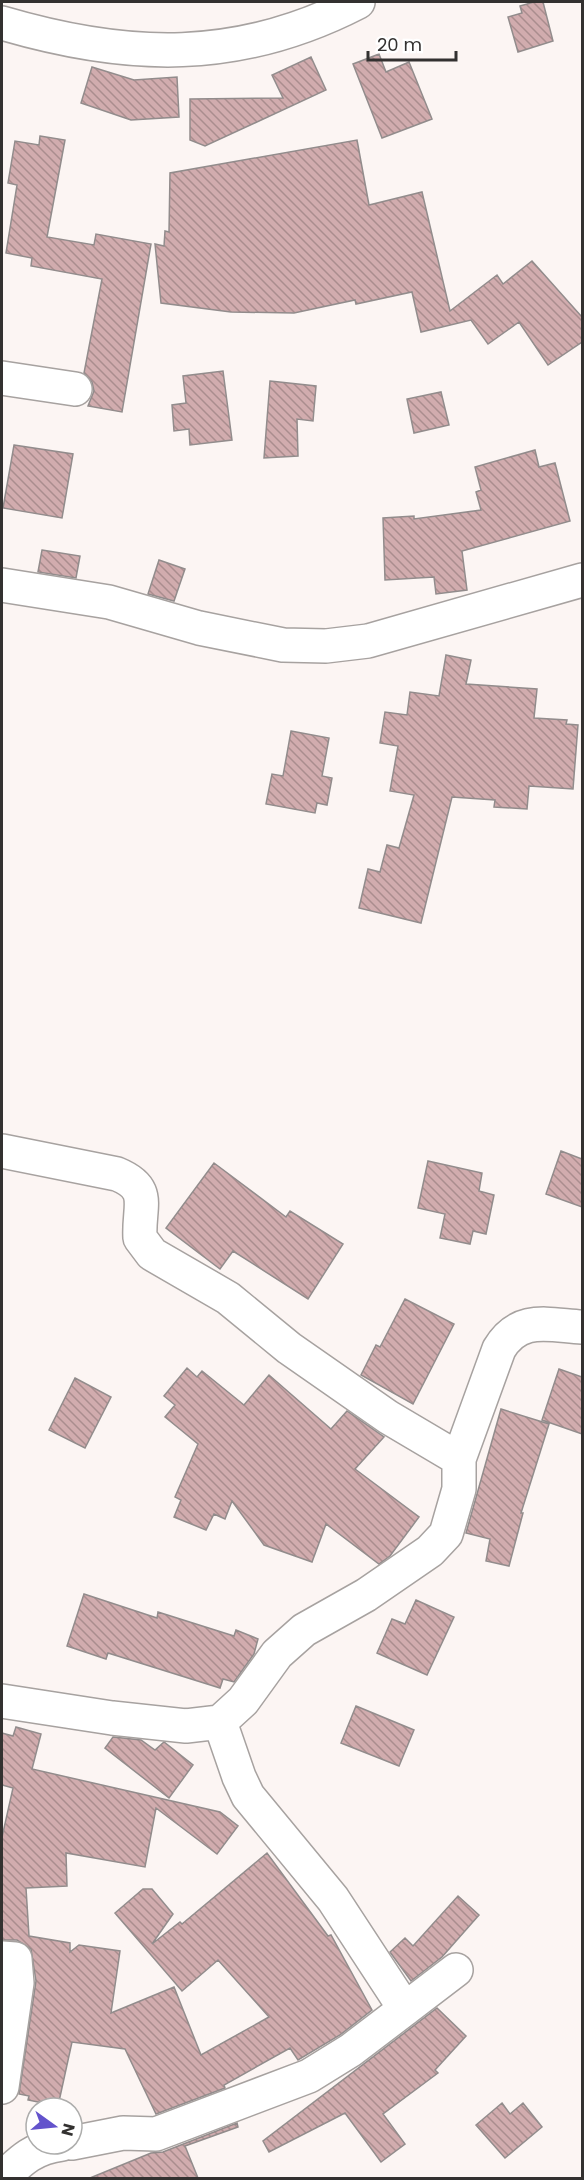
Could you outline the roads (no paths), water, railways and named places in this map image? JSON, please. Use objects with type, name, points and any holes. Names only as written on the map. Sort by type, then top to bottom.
[{"type":"street","points":[[2,23],[48,37],[116,48],[165,52],[217,48],[278,36],[358,2]]},
{"type":"street","points":[[2,378],[75,389]]},
{"type":"street","points":[[2,585],[109,602],[199,628],[283,645],[326,646],[368,641],[582,580]]},
{"type":"street","points":[[2,1151],[117,1174],[133,1181],[142,1194],[140,1239],[152,1254],[228,1298],[289,1348],[379,1411],[459,1459]]},
{"type":"street","points":[[2,1701],[186,1726],[220,1722],[243,1701],[277,1654],[304,1630],[366,1595],[430,1551],[446,1534],[459,1489],[459,1459],[499,1349],[507,1336],[517,1327],[538,1325],[582,1327]]},
{"type":"street","points":[[220,1722],[248,1796],[333,1899],[405,2009]]},
{"type":"street","points":[[2,1958],[15,1959],[16,1983],[2,2087]]},
{"type":"street","points":[[84,2141],[123,2133],[156,2134],[309,2076],[351,2050],[456,1970]]},
{"type":"street","points":[[3,2178],[26,2156]]}]
